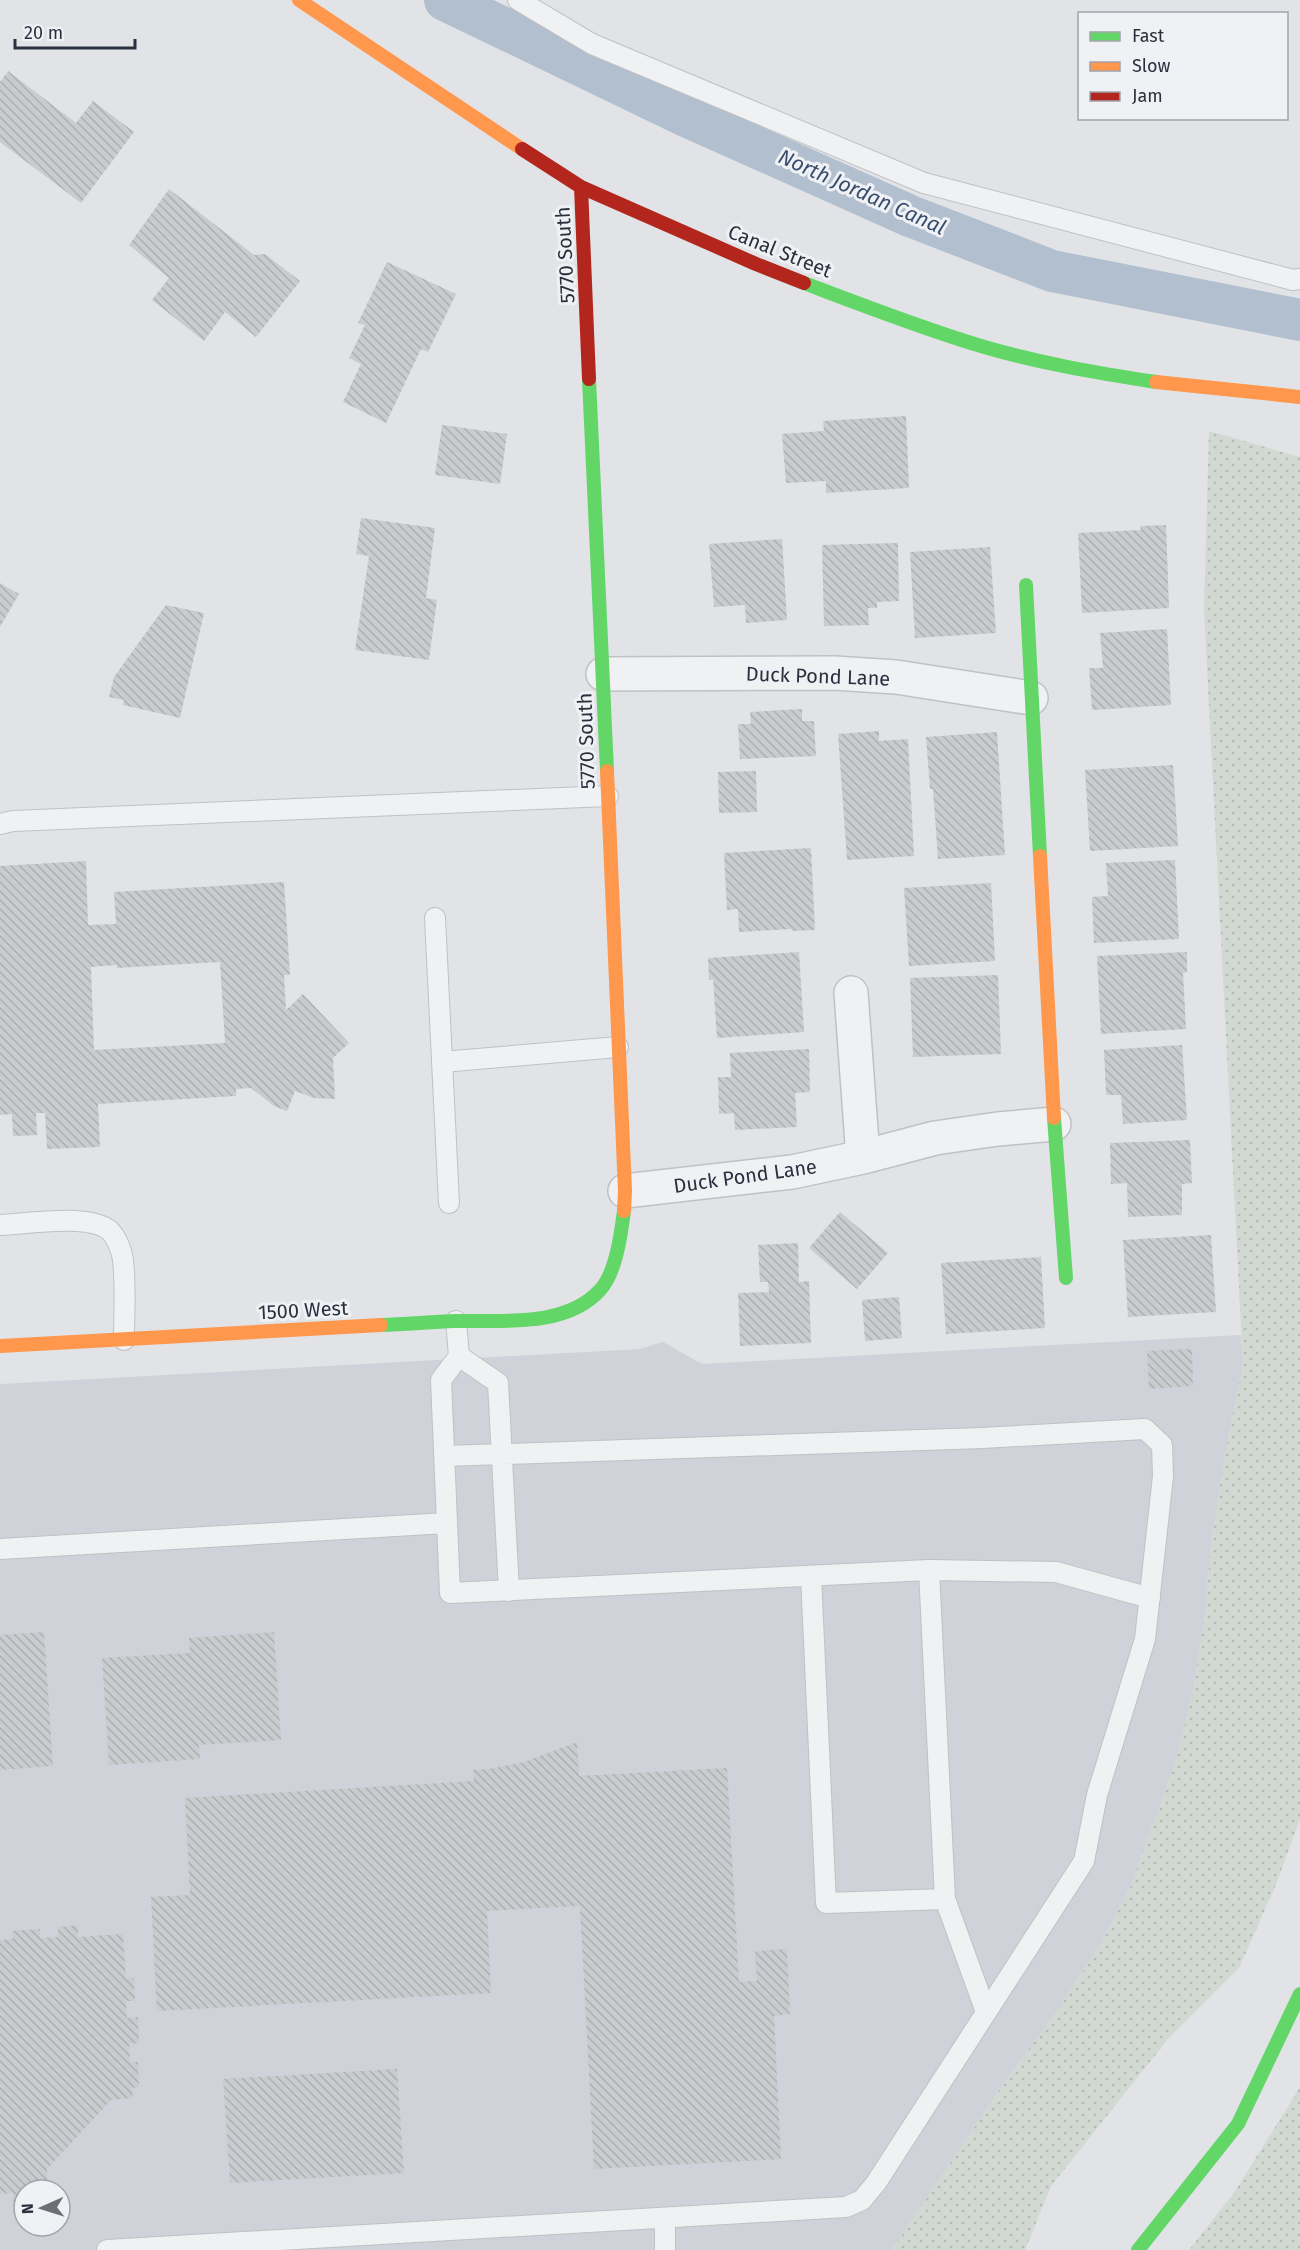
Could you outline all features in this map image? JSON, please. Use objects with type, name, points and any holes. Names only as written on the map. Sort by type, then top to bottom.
[{"type":"main road","name":"Canal Street","points":[[299,0],[581,187],[756,264],[874,310],[981,346],[1080,371],[1181,386],[1300,397]]},
{"type":"main road","name":"5770 South","points":[[581,187],[625,1191],[624,1220],[617,1256],[602,1290]]},
{"type":"main road","points":[[1026,585],[1054,1124],[1066,1278]]},
{"type":"main road","name":"1500 West","points":[[0,1346],[456,1321],[516,1321],[557,1314],[584,1304],[602,1290]]},
{"type":"main road","points":[[1138,2250],[1238,2124],[1300,1994]]},
{"type":"street","name":"Duck Pond Lane","points":[[603,674],[834,673],[896,677],[1031,698]]},
{"type":"street","points":[[851,993],[863,1157]]},
{"type":"street","name":"Duck Pond Lane","points":[[625,1191],[792,1172],[863,1157],[935,1138],[1054,1124]]},
{"type":"lane","points":[[518,0],[592,44],[924,183],[1293,280],[1300,279]]},
{"type":"lane","points":[[0,824],[13,821],[608,796]]},
{"type":"lane","points":[[435,918],[449,1203]]},
{"type":"lane","points":[[442,1062],[618,1047]]},
{"type":"lane","points":[[0,1225],[77,1221],[95,1224],[109,1230],[117,1241],[123,1259],[124,1340]]},
{"type":"lane","points":[[456,1321],[459,1356],[441,1380],[450,1593],[509,1592],[928,1570],[1056,1572],[1150,1598]]},
{"type":"lane","points":[[459,1356],[498,1383],[504,1453],[509,1592]]},
{"type":"lane","points":[[107,2250],[846,2207],[862,2200],[876,2183],[1084,1861],[1097,1795],[1145,1639],[1163,1476],[1162,1445],[1145,1429],[982,1438],[445,1456]]},
{"type":"lane","points":[[0,1549],[447,1523]]},
{"type":"lane","points":[[928,1570],[945,1899],[986,2012]]},
{"type":"lane","points":[[811,1576],[826,1903],[945,1899]]},
{"type":"lane","points":[[665,2218],[665,2250]]},
{"type":"shaded area","points":[[1209,431],[1300,457],[1300,1819],[1275,1887],[1239,1968],[1168,2039],[1051,2186],[1025,2250],[892,2250],[1099,1947],[1131,1886],[1177,1758],[1194,1686],[1205,1615],[1210,1552],[1225,1454],[1243,1365],[1204,609]]},
{"type":"shaded area","points":[[1241,1335],[1243,1365],[1225,1454],[1210,1552],[1205,1615],[1194,1686],[1177,1758],[1131,1886],[1099,1947],[1056,2013],[1009,2076],[892,2250],[0,2250],[0,1384],[640,1349],[663,1342],[702,1364]]},
{"type":"shaded area","points":[[1300,2087],[1300,2250],[1189,2250],[1234,2193]]},
{"type":"building","points":[[8,71],[76,123],[93,101],[134,132],[81,203],[0,142],[0,82]]},
{"type":"building","points":[[169,189],[254,255],[265,254],[300,281],[256,337],[225,312],[204,341],[152,300],[169,278],[129,245]]},
{"type":"building","points":[[387,262],[456,294],[428,352],[421,349],[386,423],[343,402],[361,364],[349,358],[365,325],[358,323]]},
{"type":"building","points":[[906,416],[909,488],[826,493],[826,481],[786,483],[782,434],[824,431],[823,421]]},
{"type":"building","points":[[442,425],[507,434],[500,484],[435,475]]},
{"type":"building","points":[[361,518],[435,528],[426,598],[437,600],[429,660],[355,650],[369,556],[356,554]]},
{"type":"building","points":[[1166,525],[1169,608],[1082,613],[1078,533],[1141,530],[1140,526]]},
{"type":"building","points":[[782,539],[787,620],[746,623],[745,605],[714,607],[709,544]]},
{"type":"building","points":[[898,543],[899,601],[877,602],[877,608],[868,608],[869,625],[824,626],[822,545]]},
{"type":"building","points":[[990,547],[996,633],[915,638],[910,552]]},
{"type":"building","points":[[0,583],[19,594],[0,627]]},
{"type":"building","points":[[166,605],[204,613],[180,718],[123,705],[124,700],[109,697],[114,677]]},
{"type":"building","points":[[1167,629],[1171,705],[1092,710],[1089,668],[1103,668],[1100,633]]},
{"type":"building","points":[[802,709],[802,721],[814,721],[816,756],[740,759],[738,724],[751,724],[750,712]]},
{"type":"building","points":[[879,731],[879,741],[908,739],[914,856],[847,860],[838,734]]},
{"type":"building","points":[[997,732],[1005,855],[938,859],[933,789],[930,789],[926,737]]},
{"type":"building","points":[[1173,765],[1178,846],[1090,851],[1085,770]]},
{"type":"building","points":[[756,771],[757,812],[719,813],[718,772]]},
{"type":"building","points":[[811,848],[815,930],[739,932],[738,909],[727,910],[724,853]]},
{"type":"building","points":[[1175,860],[1179,939],[1094,943],[1092,897],[1108,896],[1106,863]]},
{"type":"building","points":[[86,861],[88,925],[116,924],[114,892],[284,882],[290,975],[284,975],[286,1010],[303,994],[349,1043],[333,1058],[335,1099],[314,1098],[295,1091],[287,1111],[274,1106],[251,1088],[236,1089],[236,1096],[98,1104],[100,1147],[47,1149],[45,1113],[36,1113],[37,1135],[13,1136],[12,1114],[0,1115],[0,866]],"holes":[[[220,962],[225,1043],[94,1050],[91,967],[117,965],[117,968]]]},
{"type":"building","points":[[991,883],[995,961],[909,966],[904,888]]},
{"type":"building","points":[[799,952],[804,1032],[717,1038],[713,979],[709,980],[708,958]]},
{"type":"building","points":[[1187,952],[1187,972],[1183,973],[1186,1029],[1101,1034],[1097,956]]},
{"type":"building","points":[[998,975],[1001,1054],[913,1057],[910,978]]},
{"type":"building","points":[[1182,1045],[1187,1120],[1123,1124],[1121,1095],[1106,1095],[1104,1050]]},
{"type":"building","points":[[809,1049],[810,1092],[795,1093],[797,1127],[735,1130],[734,1113],[719,1114],[718,1077],[731,1077],[730,1053]]},
{"type":"building","points":[[1190,1140],[1192,1183],[1182,1184],[1182,1215],[1128,1217],[1127,1183],[1111,1184],[1110,1143]]},
{"type":"building","points":[[840,1212],[888,1253],[857,1289],[809,1248]]},
{"type":"building","points":[[1211,1235],[1216,1312],[1128,1317],[1123,1240]]},
{"type":"building","points":[[798,1243],[799,1282],[809,1281],[811,1343],[740,1346],[738,1293],[769,1292],[768,1282],[760,1282],[758,1245]]},
{"type":"building","points":[[1041,1257],[1045,1328],[946,1334],[941,1263]]},
{"type":"building","points":[[899,1297],[902,1338],[865,1341],[862,1300]]},
{"type":"building","points":[[1192,1349],[1193,1386],[1149,1389],[1147,1351]]},
{"type":"building","points":[[44,1632],[53,1766],[0,1770],[0,1635]]},
{"type":"building","points":[[274,1632],[281,1740],[199,1745],[200,1759],[109,1765],[102,1658],[190,1653],[189,1638]]},
{"type":"building","points":[[577,1742],[579,1776],[727,1768],[739,1982],[757,1981],[755,1951],[787,1949],[790,2014],[774,2016],[781,2159],[594,2169],[580,1906],[487,1911],[491,1993],[157,2011],[151,1897],[190,1895],[185,1798],[474,1781],[473,1770],[524,1762]]},
{"type":"building","points":[[78,1925],[78,1937],[123,1934],[126,1979],[134,1978],[135,2001],[126,2001],[127,2018],[138,2017],[139,2043],[129,2044],[130,2062],[138,2062],[139,2087],[132,2088],[133,2098],[111,2100],[47,2169],[47,2178],[12,2178],[12,2193],[0,2194],[0,1940],[13,1939],[12,1931],[40,1929],[40,1938],[58,1937],[58,1927]]},
{"type":"building","points":[[397,2069],[404,2173],[230,2183],[223,2079]]},
{"type":"waterway","name":"North Jordan Canal","points":[[445,0],[684,115],[910,216],[1052,271],[1300,320]]},
{"type":"traffic: fast","points":[[804,283],[914,324],[1002,352],[1068,367],[1156,382]]},
{"type":"traffic: fast","points":[[589,379],[607,771]]},
{"type":"traffic: fast","points":[[1026,585],[1040,856]]},
{"type":"traffic: fast","points":[[1054,1118],[1066,1278]]},
{"type":"traffic: fast","points":[[381,1325],[512,1321],[551,1316],[569,1311],[586,1302],[606,1283],[617,1253],[624,1211]]},
{"type":"traffic: fast","points":[[1138,2250],[1238,2124],[1300,1994]]},
{"type":"traffic: slow","points":[[299,0],[522,149]]},
{"type":"traffic: slow","points":[[1156,382],[1300,397]]},
{"type":"traffic: slow","points":[[607,771],[624,1211]]},
{"type":"traffic: slow","points":[[1040,856],[1054,1118]]},
{"type":"traffic: slow","points":[[0,1346],[381,1325]]},
{"type":"traffic: jam","points":[[522,149],[581,187],[804,283]]},
{"type":"traffic: jam","points":[[581,187],[589,379]]}]
